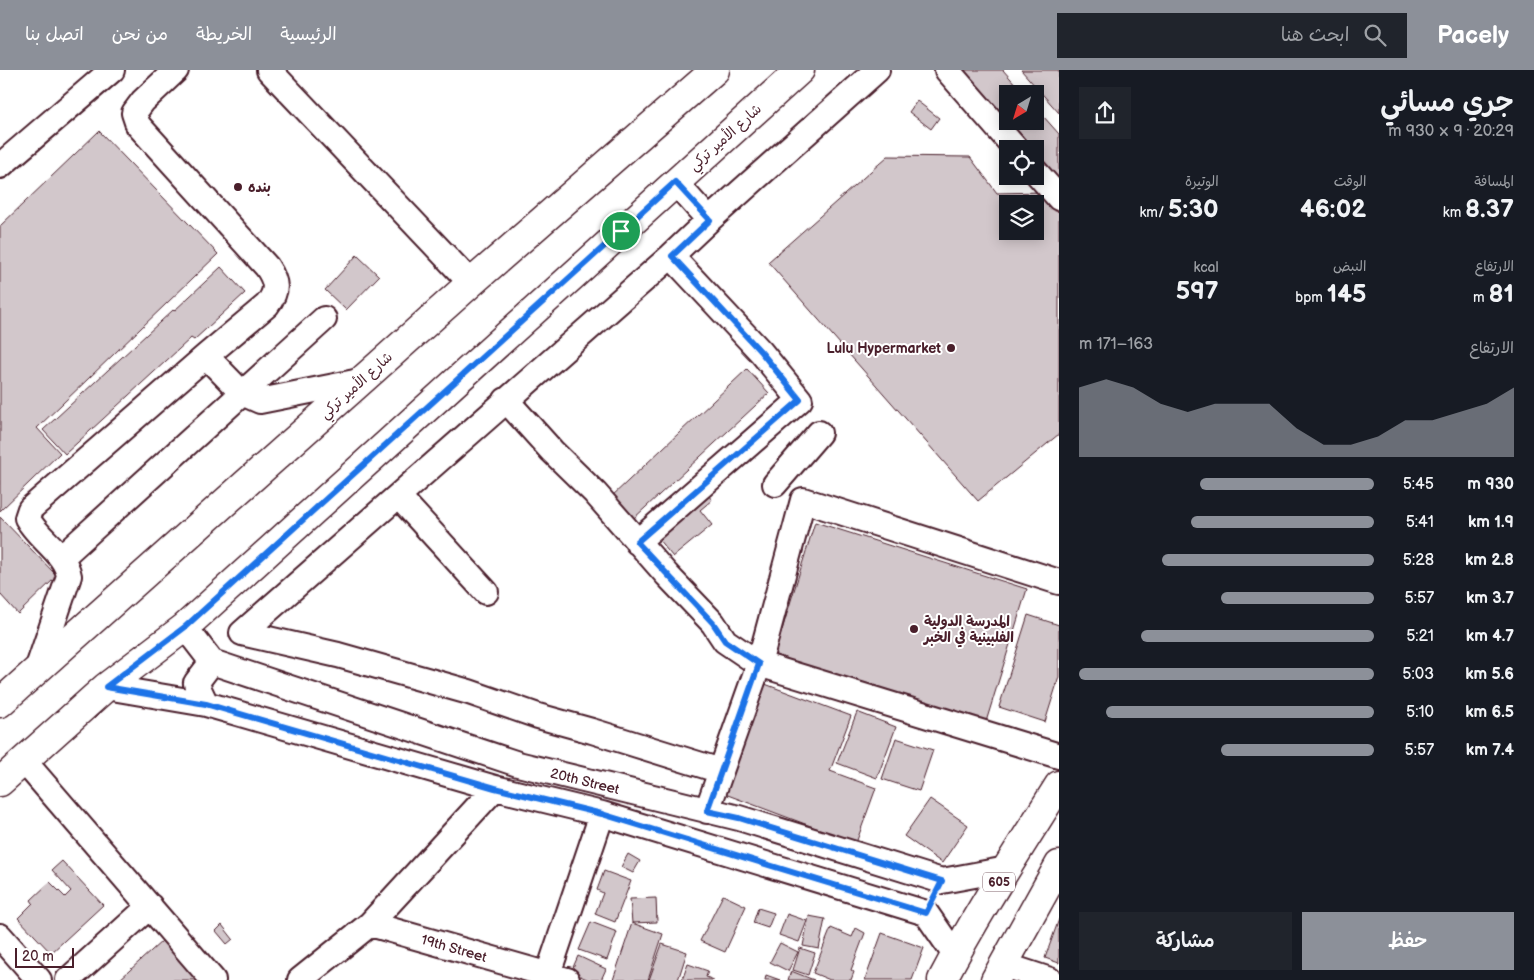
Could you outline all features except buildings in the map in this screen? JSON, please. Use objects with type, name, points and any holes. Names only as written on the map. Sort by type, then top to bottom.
[{"type":"main road","name":"شارع الأمير تركي","points":[[0,703],[360,381],[715,70]]},
{"type":"main road","name":"شارع الأمير تركي","points":[[0,782],[106,687],[185,627],[800,70]]},
{"type":"main road","name":"605","points":[[942,980],[955,955],[1059,785]]},
{"type":"main road","points":[[999,972],[1059,865]]},
{"type":"street","points":[[0,166],[112,70]]},
{"type":"street","points":[[36,670],[69,576],[61,558],[31,527],[27,518],[30,509],[267,305],[274,296],[276,289],[273,276],[267,267],[138,125],[134,113],[142,101],[176,70]]},
{"type":"street","points":[[269,70],[471,283]]},
{"type":"street","points":[[721,771],[538,716],[468,692],[338,655],[242,634],[672,256],[877,70]]},
{"type":"street","points":[[947,70],[1008,140]]},
{"type":"street","points":[[1044,181],[1059,198]]},
{"type":"street","points":[[675,182],[710,220]]},
{"type":"street","points":[[637,542],[800,400],[761,352],[672,256]]},
{"type":"street","points":[[61,558],[324,320]]},
{"type":"street","points":[[206,356],[242,393],[260,400],[360,381]]},
{"type":"street","points":[[506,400],[552,451],[595,493],[637,542],[713,623],[725,641],[759,664],[1059,756]]},
{"type":"street","points":[[775,484],[819,433]]},
{"type":"street","points":[[399,496],[486,592]]},
{"type":"street","points":[[707,811],[759,664],[803,500],[1059,582]]},
{"type":"street","points":[[185,627],[212,662],[196,683],[206,704]]},
{"type":"street","name":"20th Street","points":[[212,662],[518,764],[739,818],[942,881],[1007,869]]},
{"type":"street","name":"20th Street","points":[[106,687],[206,704],[495,788],[602,814],[926,913]]},
{"type":"street","points":[[24,761],[213,980]]},
{"type":"street","points":[[300,980],[370,924],[495,788]]},
{"type":"street","points":[[554,978],[602,814]]},
{"type":"street","points":[[942,881],[926,913],[955,955]]},
{"type":"street","points":[[68,980],[150,906]]},
{"type":"street","name":"19th Street","points":[[370,924],[554,978]]},
{"type":"street","points":[[0,936],[39,980]]},
{"type":"street","points":[[999,972],[1050,980]]},
{"type":"place","name":"بنده","points":[[238,187]]},
{"type":"place","name":"Lulu Hypermarket","points":[[951,348]]},
{"type":"place","name":"المدرسة الدولية الفلبينية في الخبر","points":[[914,629]]},
{"type":"route","points":[[675,182],[710,220],[672,256],[761,352],[800,400],[637,542],[713,623],[725,641],[759,664],[707,811],[739,818],[942,881],[926,913],[602,814],[495,788],[206,704],[106,687],[185,627],[621,231],[675,182]]}]
